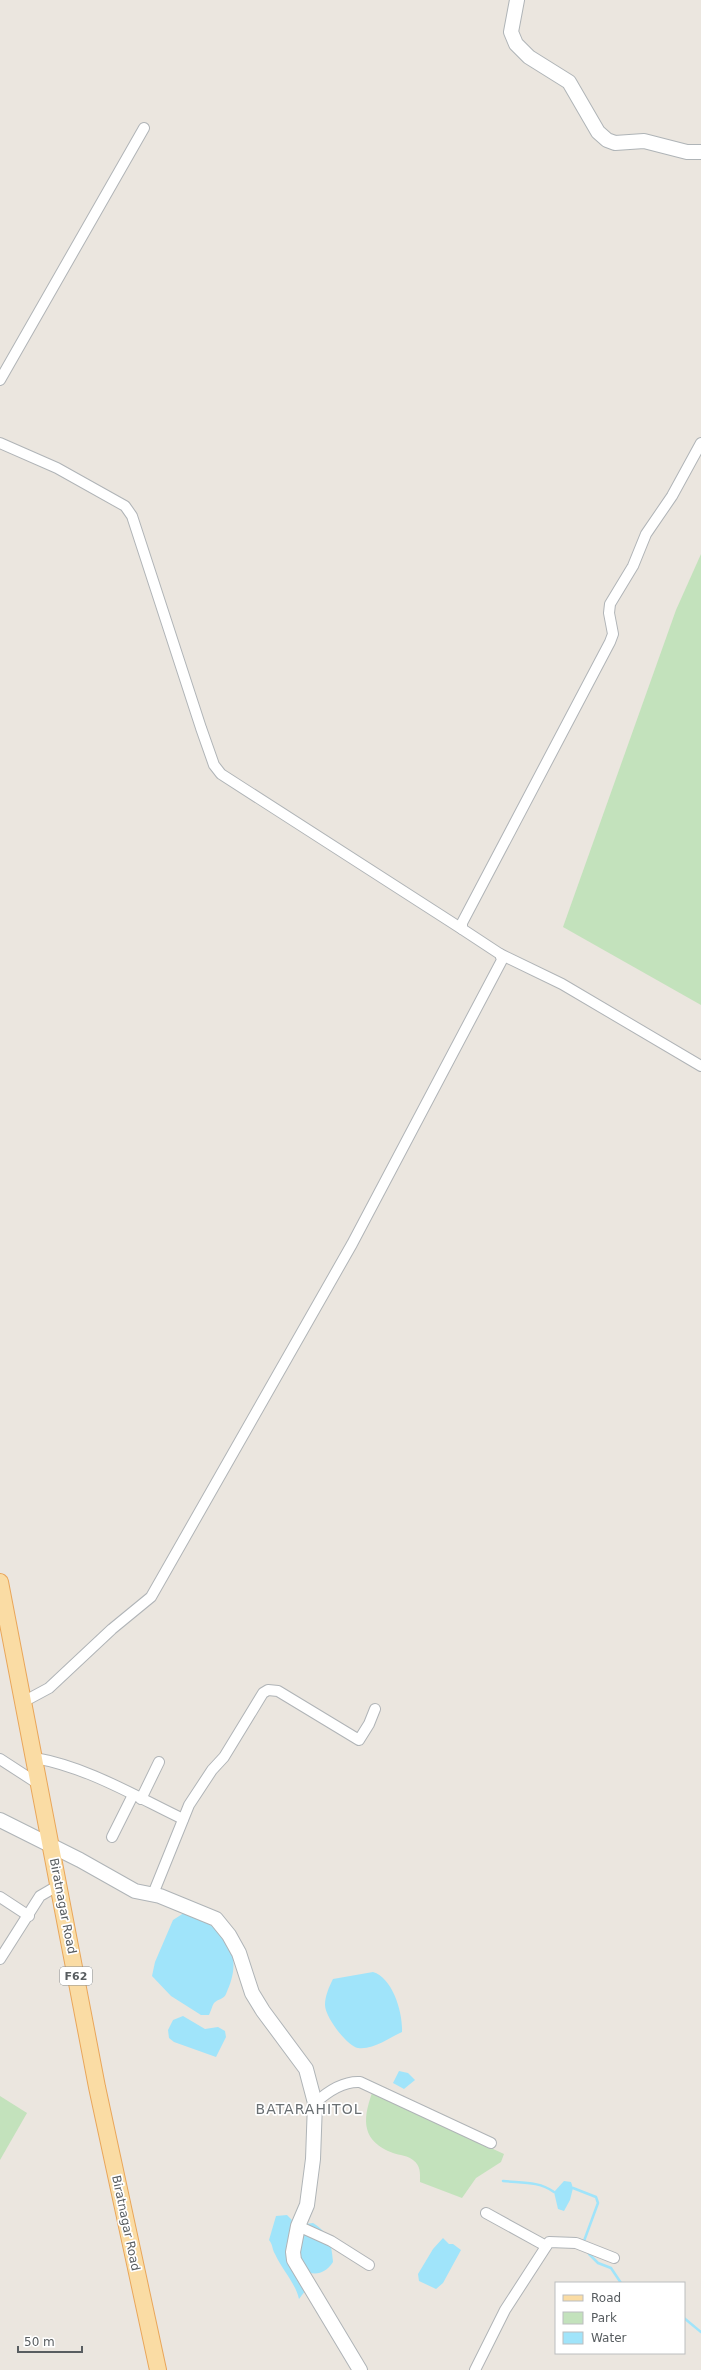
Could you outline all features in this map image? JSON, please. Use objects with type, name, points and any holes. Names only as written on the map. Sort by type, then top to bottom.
[{"type":"main road","name":"Biratnagar Road","points":[[0,1582],[97,2087],[158,2370]]},
{"type":"street","points":[[517,0],[511,32],[516,44],[529,57],[569,82],[598,132],[607,140],[615,143],[644,141],[687,152],[701,152]]},
{"type":"street","points":[[0,380],[144,128]]},
{"type":"street","points":[[0,443],[57,468],[125,506],[132,516],[199,723],[214,765],[221,774],[500,954],[562,984],[701,1066]]},
{"type":"street","points":[[462,929],[468,910],[610,642],[613,634],[609,613],[610,604],[633,566],[646,534],[672,496],[701,443]]},
{"type":"street","points":[[23,1702],[49,1688],[112,1629],[151,1597],[160,1583],[198,1513],[352,1244],[501,966],[502,960],[500,954]]},
{"type":"street","points":[[153,1894],[164,1864],[180,1830],[183,1819],[263,1693],[268,1690],[278,1691],[359,1740],[369,1724],[375,1709]]},
{"type":"street","points":[[35,1758],[53,1761],[88,1773],[183,1819]]},
{"type":"street","points":[[0,1759],[40,1784]]},
{"type":"street","points":[[112,1837],[159,1762]]},
{"type":"street","points":[[0,1820],[80,1860],[135,1891],[153,1894],[216,1919],[222,1925],[239,1953],[246,1978],[263,2011],[306,2069],[315,2103],[313,2159],[307,2205],[298,2226],[294,2260],[360,2370]]},
{"type":"street","points":[[0,1959],[29,1916],[40,1896],[59,1885]]},
{"type":"street","points":[[0,1897],[29,1916]]},
{"type":"street","points":[[315,2103],[332,2090],[345,2084],[360,2082],[491,2143]]},
{"type":"street","points":[[486,2213],[546,2246]]},
{"type":"street","points":[[298,2226],[331,2241],[369,2265]]},
{"type":"street","points":[[475,2370],[508,2304],[549,2242],[557,2241],[576,2243],[614,2258]]},
{"type":"green space","points":[[701,554],[701,1005],[563,927],[676,610]]},
{"type":"green space","points":[[372,2093],[504,2154],[501,2162],[476,2178],[462,2198],[420,2182],[420,2170],[416,2162],[383,2148],[370,2136],[366,2121]]},
{"type":"green space","points":[[0,2096],[27,2113],[0,2160]]},
{"type":"water","points":[[187,1911],[200,1918],[220,1934],[228,1943],[232,1954],[234,1965],[232,1979],[225,1996],[214,2003],[209,2015],[201,2015],[171,1996],[152,1976],[155,1962],[173,1920]]},
{"type":"water","points":[[373,1972],[386,1981],[395,1997],[401,2015],[402,2032],[381,2043],[369,2047],[358,2048],[348,2042],[337,2030],[326,2010],[326,1998],[333,1979]]},
{"type":"water","points":[[183,2016],[205,2029],[218,2027],[225,2031],[226,2037],[216,2057],[174,2042],[169,2038],[168,2030],[173,2020]]},
{"type":"water","points":[[399,2071],[408,2073],[415,2080],[404,2089],[393,2083]]},
{"type":"water","points":[[564,2181],[571,2182],[573,2188],[570,2200],[564,2211],[558,2209],[554,2192]]},
{"type":"water","points":[[287,2215],[292,2220],[286,2247],[288,2258],[305,2291],[299,2299],[295,2287],[278,2260],[269,2240],[276,2216]]},
{"type":"water","points":[[313,2223],[323,2231],[329,2240],[333,2262],[323,2272],[319,2273],[311,2273],[302,2269],[296,2246],[305,2224]]},
{"type":"water","points":[[443,2238],[449,2244],[453,2244],[461,2250],[443,2283],[436,2289],[419,2281],[418,2274],[433,2249]]},
{"type":"waterway","points":[[503,2181],[536,2184],[548,2188],[554,2192]]},
{"type":"waterway","points":[[573,2188],[596,2197],[598,2203],[584,2241]]},
{"type":"waterway","points":[[589,2254],[598,2263],[611,2268],[620,2282]]},
{"type":"waterway","points":[[685,2319],[701,2332]]},
{"type":"district","name":"BATARAHITOL","points":[[309,2109]]}]
